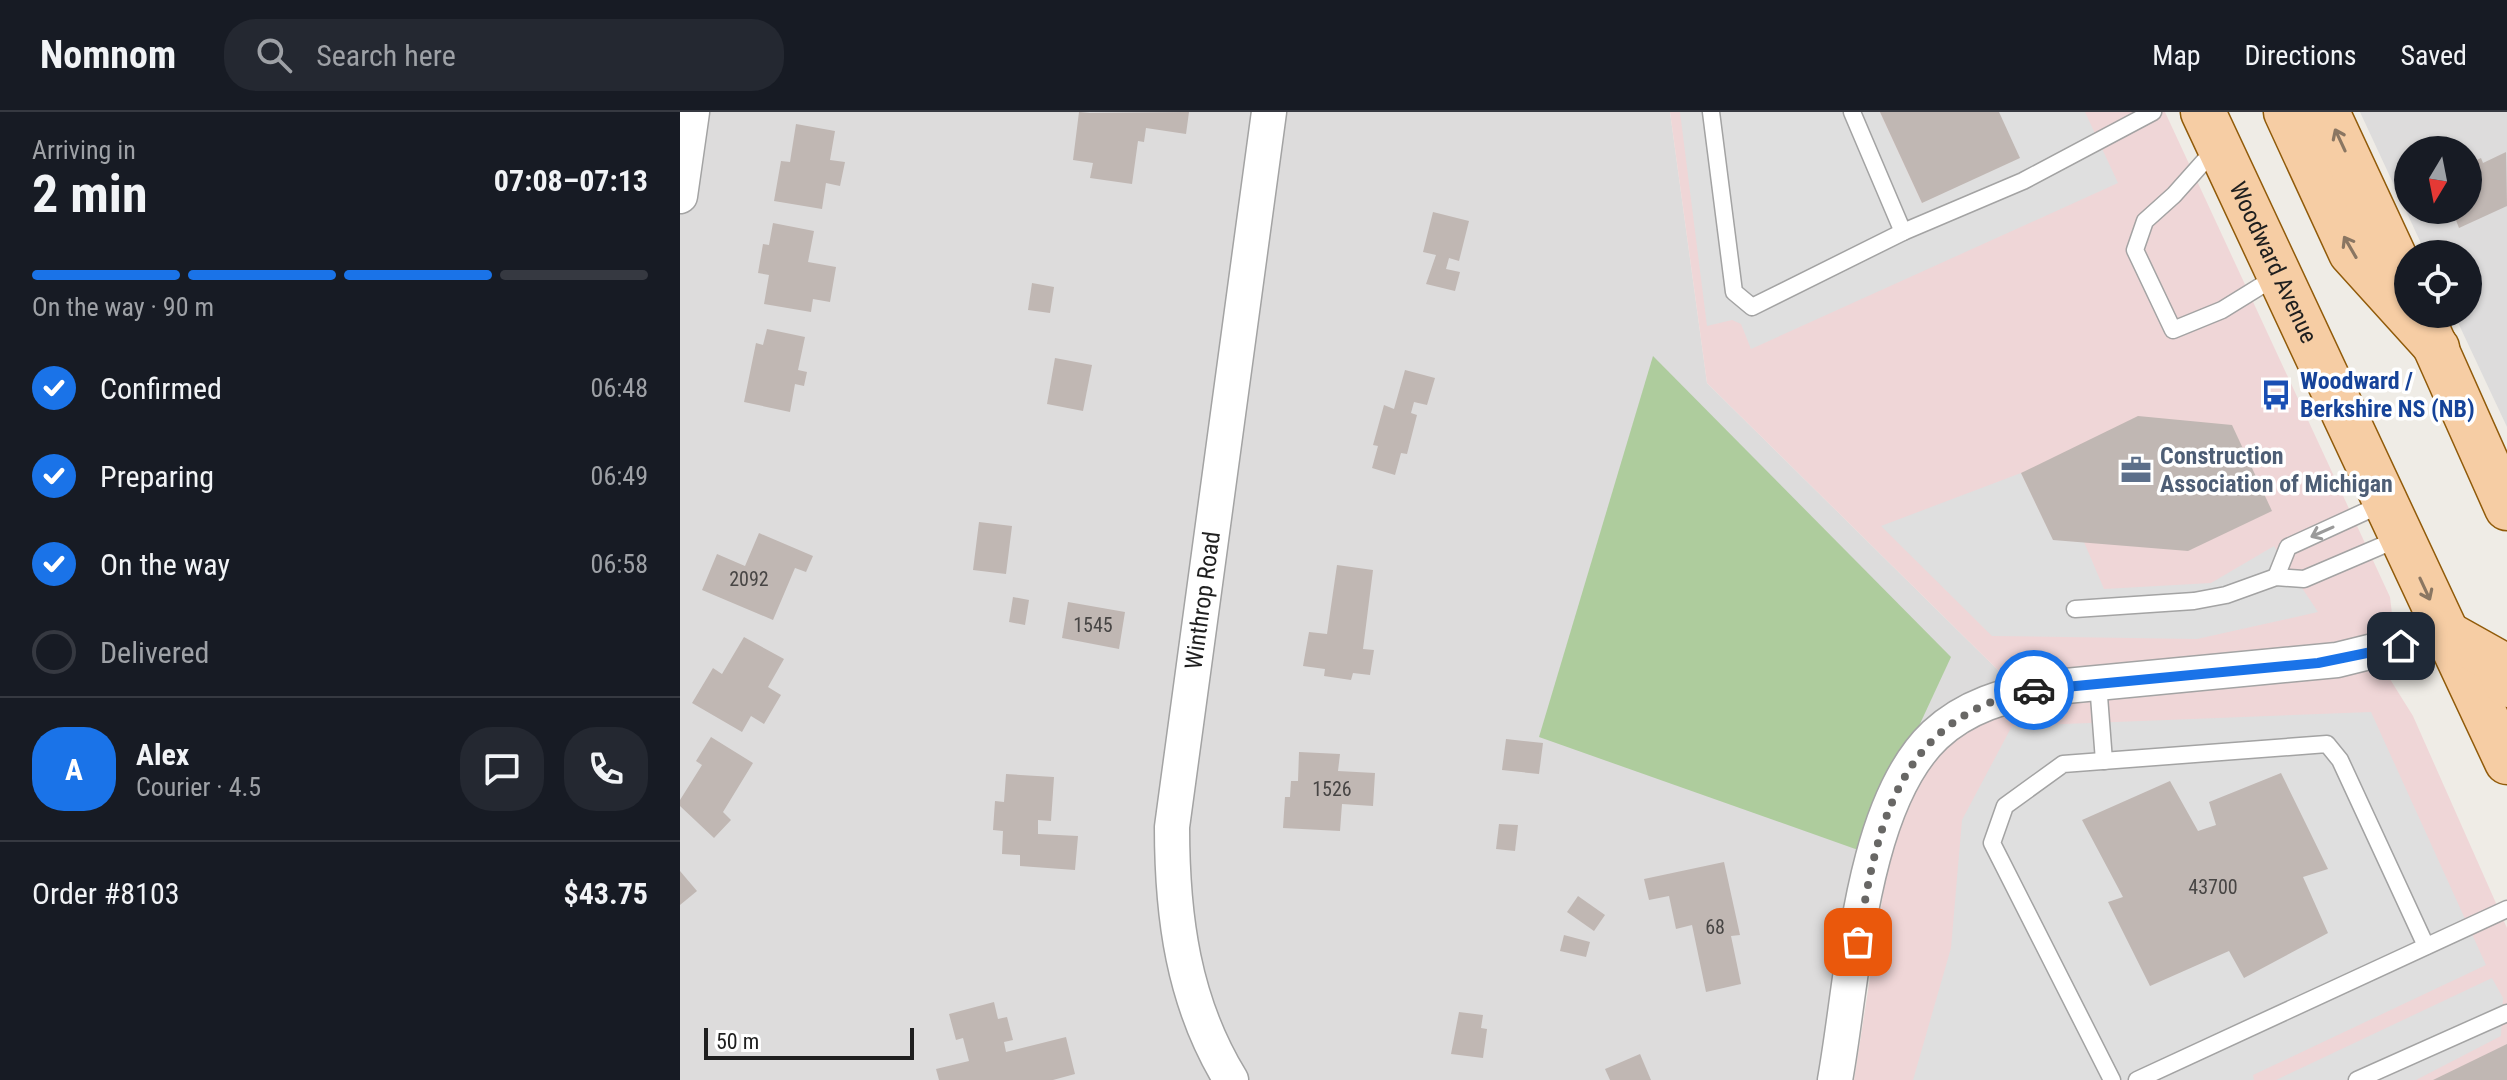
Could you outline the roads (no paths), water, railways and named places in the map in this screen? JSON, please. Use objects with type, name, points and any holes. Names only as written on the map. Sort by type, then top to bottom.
[{"type":"main road","points":[[2286,112],[2351,253],[2429,331],[2507,508]]},
{"type":"main road","points":[[2327,112],[2394,256]]},
{"type":"main road","name":"Woodward Avenue","points":[[2211,128],[2507,762]]},
{"type":"main road","points":[[2446,633],[2496,661],[2507,685]]},
{"type":"street","points":[[680,196],[692,112]]},
{"type":"street","name":"Winthrop Road","points":[[1231,1080],[1202,1023],[1185,973],[1174,905],[1172,827],[1174,792],[1214,538],[1269,112]]},
{"type":"street","points":[[1835,1080],[1874,851],[1890,805],[1916,755],[1937,732],[1981,705],[2034,690],[2337,660],[2446,633]]},
{"type":"lane","points":[[1711,112],[1734,292],[1752,307],[1903,232],[2023,181],[2153,112]]},
{"type":"lane","points":[[1852,112],[1903,232]]},
{"type":"lane","points":[[2211,128],[2174,195],[2145,221],[2135,250],[2173,330],[2222,310],[2279,274]]},
{"type":"lane","points":[[2276,577],[2288,547],[2393,520]]},
{"type":"lane","points":[[2075,609],[2194,601],[2226,595],[2276,577],[2304,579],[2393,520]]},
{"type":"lane","points":[[2098,683],[2104,761]]},
{"type":"lane","points":[[2112,1080],[1992,843],[2005,806],[2063,764],[2327,744],[2340,760],[2426,946]]},
{"type":"lane","points":[[2137,1080],[2507,909]]},
{"type":"lane","points":[[2357,1080],[2507,1013]]},
{"type":"place","name":"Woodward / Berkshire NS (NB)","points":[[2276,395]]},
{"type":"place","name":"Construction Association of Michigan","points":[[2136,470]]}]
